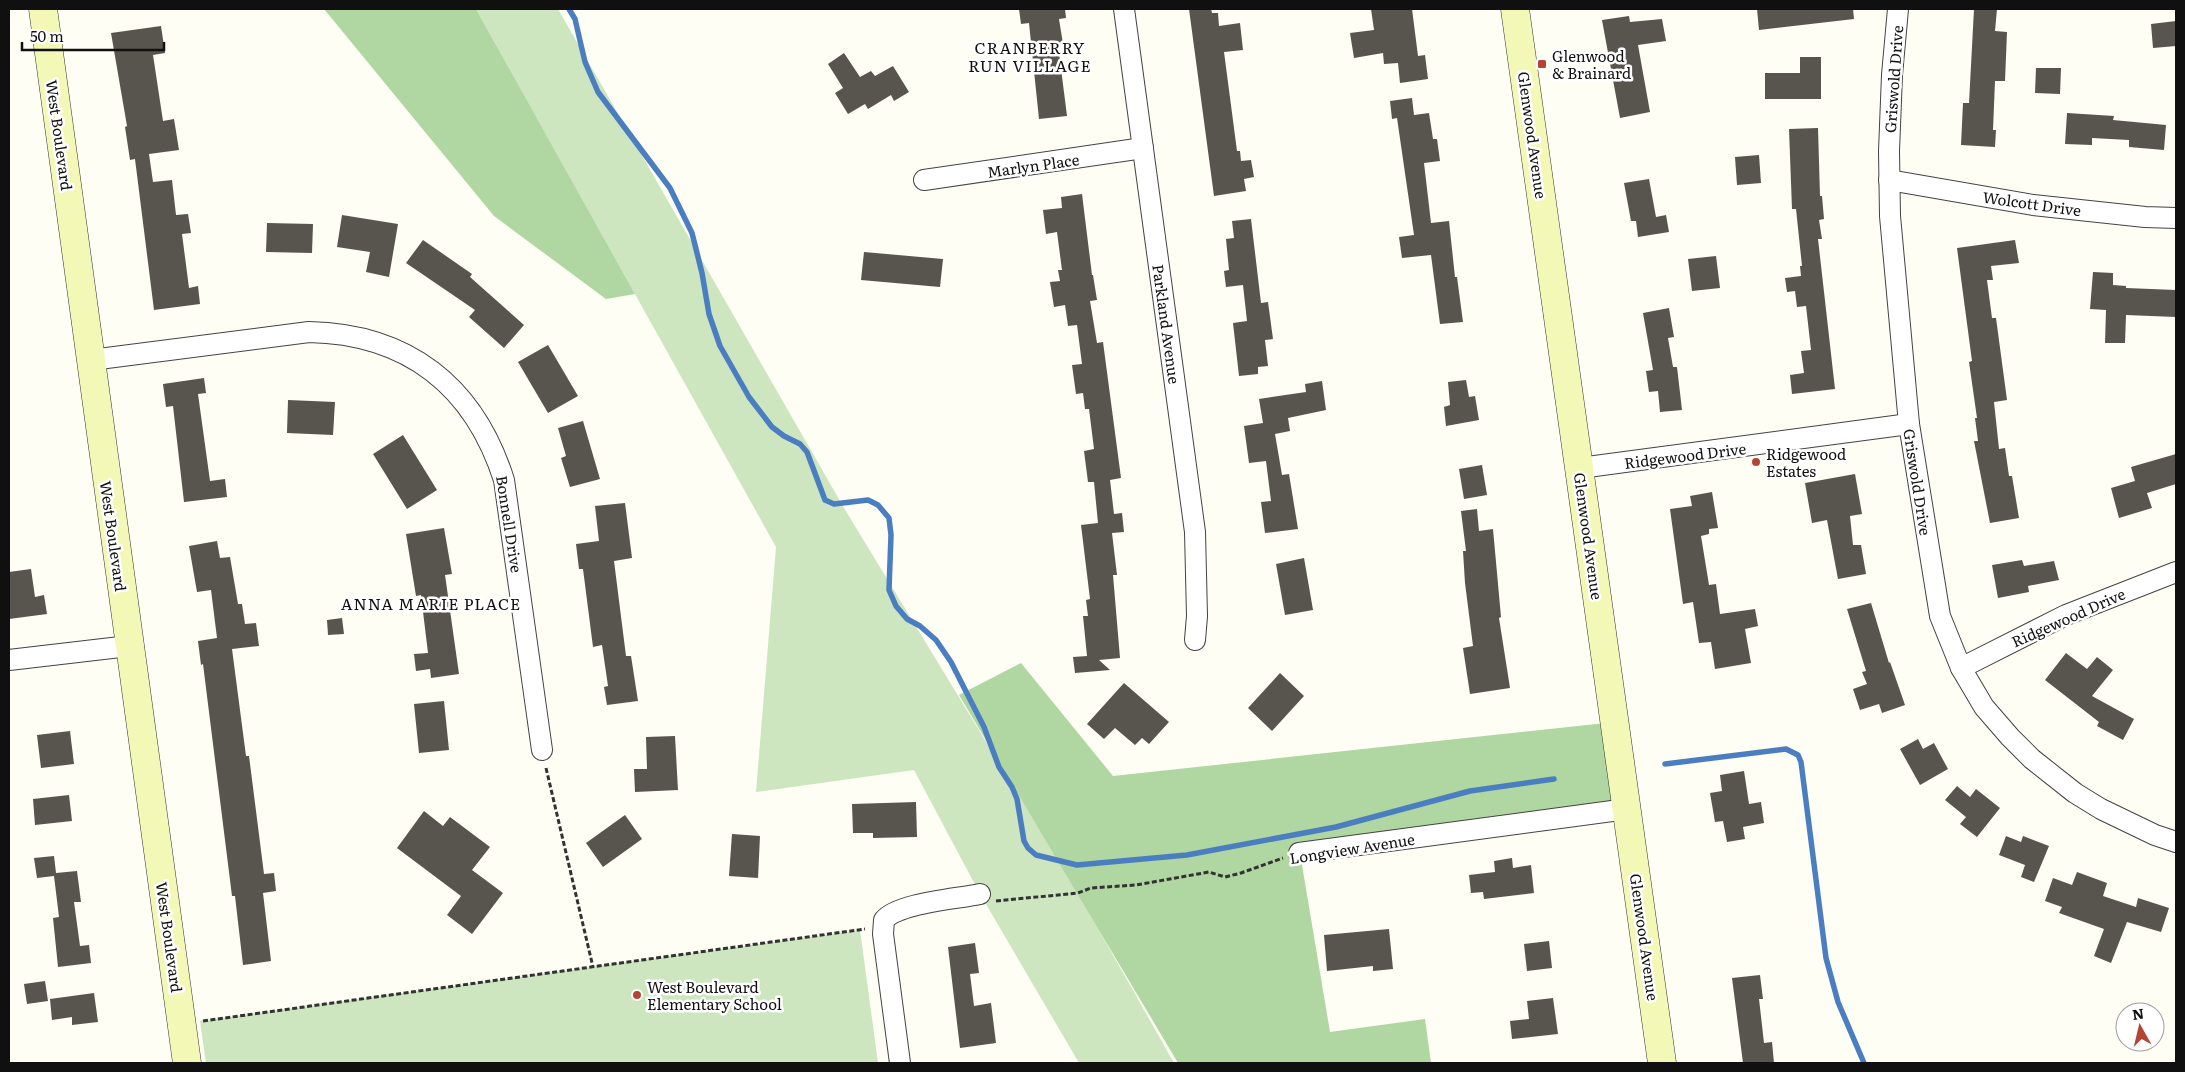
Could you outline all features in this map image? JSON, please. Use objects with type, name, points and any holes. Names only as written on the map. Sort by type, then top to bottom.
[{"type":"street","name":"West Boulevard","points":[[43,9],[187,1063]]},
{"type":"street","name":"Parkland Avenue","points":[[1124,9],[1195,532],[1195,640]]},
{"type":"street","name":"Glenwood Avenue","points":[[1515,9],[1662,1063]]},
{"type":"street","name":"Griswold Drive","points":[[1898,9],[1892,75],[1889,180],[1895,275],[1907,383],[1909,424],[1940,616],[1961,668],[1991,717],[2032,759],[2075,793],[2102,809],[2155,835],[2176,842]]},
{"type":"street","name":"Marlyn Place","points":[[924,180],[1143,148]]},
{"type":"street","name":"Wolcott Drive","points":[[1889,180],[2033,205],[2145,217],[2176,218]]},
{"type":"street","name":"Bonnell Drive","points":[[91,360],[309,332],[326,332],[357,336],[390,347],[417,361],[445,381],[466,404],[482,426],[496,454],[504,480],[542,750]]},
{"type":"street","name":"Ridgewood Drive","points":[[1580,468],[1909,424]]},
{"type":"street","name":"Ridgewood Drive","points":[[1961,668],[2066,616],[2176,572]]},
{"type":"street","points":[[9,660],[129,646]]},
{"type":"street","name":"Longview Avenue","points":[[1299,853],[1627,809]]},
{"type":"street","points":[[900,1063],[886,959],[884,920],[895,911],[980,894]]},
{"type":"path","points":[[542,750],[592,966]]},
{"type":"path","name":"Longview Avenue","points":[[980,894],[986,900],[1006,901],[1078,893],[1091,888],[1136,885],[1210,872],[1225,877],[1241,874],[1299,853]]},
{"type":"path","points":[[200,1021],[884,926]]},
{"type":"green space","points":[[324,9],[476,9],[635,294],[606,299],[494,216]]},
{"type":"green space","points":[[476,9],[558,9],[844,508],[1078,893],[1174,1063],[1079,1063],[980,894],[914,770],[756,792],[776,547]]},
{"type":"green space","points":[[1021,663],[1113,776],[1615,722],[1627,809],[1300,853],[1330,1032],[1425,1019],[1431,1063],[1178,1063],[959,695]]},
{"type":"green space","name":"West Boulevard Elementary School","points":[[860,930],[878,1063],[206,1063],[200,1021]]},
{"type":"building","points":[[1019,9],[1065,9],[1066,18],[1059,19],[1063,44],[1058,45],[1067,116],[1039,119],[1029,23],[1021,24]]},
{"type":"building","points":[[1189,9],[1211,9],[1212,13],[1218,13],[1219,26],[1240,23],[1243,50],[1224,52],[1237,151],[1240,151],[1241,161],[1251,160],[1254,177],[1244,179],[1246,191],[1214,196]]},
{"type":"building","points":[[1371,9],[1412,9],[1418,56],[1425,55],[1428,79],[1400,83],[1398,63],[1384,64],[1383,53],[1354,58],[1350,33],[1374,30]]},
{"type":"building","points":[[1757,9],[1853,9],[1854,19],[1759,30]]},
{"type":"building","points":[[1974,9],[1997,9],[1995,31],[2007,32],[2005,81],[1995,81],[1993,130],[1996,130],[1995,147],[1961,145],[1963,103],[1969,103]]},
{"type":"building","points":[[1629,16],[1630,22],[1662,19],[1666,41],[1638,45],[1650,112],[1620,118],[1602,20]]},
{"type":"building","points":[[2176,21],[2176,46],[2153,48],[2151,24]]},
{"type":"building","points":[[161,26],[165,53],[153,55],[163,121],[174,119],[179,150],[149,154],[153,182],[172,180],[176,215],[188,214],[191,233],[182,234],[189,288],[198,286],[200,304],[154,310],[135,159],[130,160],[125,127],[127,126],[111,33]]},
{"type":"building","points":[[844,53],[860,77],[871,71],[875,76],[893,66],[909,92],[894,101],[891,95],[868,109],[865,104],[848,114],[835,93],[843,88],[828,64]]},
{"type":"building","points":[[1800,57],[1821,57],[1821,99],[1765,99],[1765,73],[1800,73]]},
{"type":"building","points":[[2036,68],[2061,68],[2060,94],[2035,93]]},
{"type":"building","points":[[1412,98],[1414,115],[1429,113],[1433,139],[1437,139],[1440,161],[1424,163],[1431,223],[1449,221],[1455,277],[1457,277],[1463,322],[1440,324],[1431,255],[1402,258],[1399,237],[1414,235],[1397,118],[1392,119],[1390,101]]},
{"type":"building","points":[[2067,113],[2114,116],[2113,120],[2166,125],[2164,150],[2129,147],[2129,140],[2092,138],[2092,145],[2065,144]]},
{"type":"building","points":[[1818,128],[1820,196],[1822,196],[1824,219],[1819,220],[1822,239],[1818,239],[1835,389],[1792,394],[1790,375],[1804,373],[1801,351],[1811,350],[1806,306],[1797,307],[1795,291],[1787,292],[1785,278],[1801,276],[1800,266],[1802,266],[1796,209],[1792,209],[1789,129]]},
{"type":"building","points":[[1759,155],[1761,183],[1737,185],[1735,157]]},
{"type":"building","points":[[1649,179],[1656,217],[1666,215],[1669,232],[1638,237],[1636,221],[1631,221],[1624,183]]},
{"type":"building","points":[[1082,194],[1097,300],[1090,301],[1097,343],[1103,342],[1121,478],[1110,480],[1114,514],[1122,513],[1124,532],[1112,533],[1117,575],[1113,575],[1120,658],[1099,660],[1110,670],[1075,673],[1073,657],[1087,656],[1083,616],[1088,616],[1086,600],[1090,599],[1081,525],[1098,523],[1094,482],[1088,482],[1084,451],[1094,449],[1089,409],[1085,409],[1083,393],[1076,394],[1072,365],[1082,364],[1077,325],[1068,326],[1065,305],[1054,307],[1050,282],[1060,281],[1058,270],[1062,270],[1057,232],[1046,234],[1043,210],[1062,208],[1061,197]]},
{"type":"building","points":[[342,215],[398,224],[389,277],[366,272],[370,252],[337,247]]},
{"type":"building","points":[[1251,219],[1261,303],[1268,302],[1273,339],[1265,340],[1268,366],[1258,367],[1258,374],[1239,376],[1233,323],[1247,321],[1243,285],[1226,287],[1224,271],[1229,270],[1226,239],[1234,238],[1232,221]]},
{"type":"building","points":[[267,223],[313,224],[312,253],[266,252]]},
{"type":"building","points":[[423,240],[472,274],[470,277],[524,325],[504,348],[469,317],[475,310],[406,263]]},
{"type":"building","points":[[2015,240],[2019,263],[1991,266],[1993,280],[1987,280],[1992,318],[1996,318],[2007,400],[1994,402],[1999,449],[2005,448],[2009,476],[2012,476],[2019,518],[1990,523],[1974,441],[1978,441],[1975,418],[1977,418],[1969,362],[1972,361],[1957,248]]},
{"type":"building","points":[[864,252],[943,259],[940,287],[861,280]]},
{"type":"building","points":[[1716,256],[1720,288],[1692,291],[1688,259]]},
{"type":"building","points":[[2093,272],[2113,273],[2113,285],[2126,286],[2126,288],[2176,290],[2176,317],[2126,315],[2125,343],[2105,343],[2106,310],[2090,309]]},
{"type":"building","points":[[1669,308],[1674,337],[1668,338],[1673,367],[1677,367],[1682,410],[1660,412],[1658,391],[1649,392],[1646,371],[1653,370],[1643,313]]},
{"type":"building","points":[[548,345],[578,396],[548,413],[518,362]]},
{"type":"building","points":[[204,378],[206,393],[198,394],[210,481],[225,479],[227,497],[184,502],[173,406],[166,407],[163,384]]},
{"type":"building","points":[[1466,380],[1469,397],[1475,396],[1479,420],[1446,426],[1444,407],[1450,405],[1448,382]]},
{"type":"building","points":[[1322,381],[1326,410],[1288,418],[1290,431],[1275,434],[1282,475],[1289,474],[1298,529],[1265,533],[1261,502],[1271,501],[1266,461],[1249,463],[1244,426],[1263,423],[1259,399],[1306,392],[1305,384]]},
{"type":"building","points":[[288,400],[335,402],[333,435],[287,433]]},
{"type":"building","points":[[583,421],[600,479],[570,487],[561,458],[566,456],[558,428]]},
{"type":"building","points":[[403,435],[437,490],[407,509],[373,454]]},
{"type":"building","points":[[2176,454],[2176,484],[2147,493],[2152,508],[2119,518],[2111,488],[2135,481],[2131,467]]},
{"type":"building","points":[[1482,465],[1487,495],[1464,499],[1459,469]]},
{"type":"building","points":[[1855,474],[1862,514],[1850,516],[1853,545],[1861,545],[1866,574],[1838,579],[1827,520],[1812,523],[1805,483]]},
{"type":"building","points":[[1712,492],[1718,528],[1709,529],[1709,534],[1701,536],[1709,585],[1716,584],[1720,614],[1755,609],[1758,626],[1745,629],[1751,663],[1715,669],[1711,642],[1699,643],[1693,602],[1683,604],[1670,509],[1692,506],[1690,496]]},
{"type":"building","points":[[625,503],[632,558],[614,561],[626,656],[631,656],[638,701],[607,705],[604,687],[608,686],[602,645],[593,647],[583,569],[579,569],[576,544],[599,541],[595,506]]},
{"type":"building","points":[[1477,509],[1479,531],[1493,529],[1501,617],[1499,618],[1510,688],[1470,694],[1463,648],[1473,646],[1465,583],[1463,551],[1466,551],[1461,511]]},
{"type":"building","points":[[444,528],[452,574],[445,575],[459,674],[431,678],[430,669],[416,671],[414,654],[428,653],[421,595],[416,596],[406,534]]},
{"type":"building","points":[[217,541],[220,558],[230,557],[238,604],[242,604],[245,624],[256,623],[259,646],[232,649],[246,756],[249,756],[264,874],[274,873],[276,891],[263,893],[271,961],[243,965],[235,896],[232,896],[203,664],[201,665],[198,641],[217,638],[211,590],[197,592],[189,546]]},
{"type":"building","points":[[1304,558],[1313,610],[1285,615],[1276,564]]},
{"type":"building","points":[[2022,560],[2024,566],[2054,561],[2059,580],[2028,586],[2029,592],[1998,598],[1992,565]]},
{"type":"building","points":[[31,569],[35,597],[44,595],[47,614],[9,619],[9,572]]},
{"type":"building","points":[[1871,603],[1889,663],[1905,705],[1882,713],[1879,704],[1860,710],[1853,689],[1867,684],[1862,672],[1866,671],[1847,609]]},
{"type":"building","points":[[342,618],[344,634],[328,635],[327,620]]},
{"type":"building","points":[[2066,653],[2087,669],[2097,657],[2113,670],[2092,696],[2134,719],[2123,740],[2097,726],[2099,722],[2045,680]]},
{"type":"building","points":[[1280,673],[1304,696],[1272,731],[1248,708]]},
{"type":"building","points":[[1124,683],[1169,722],[1149,744],[1142,738],[1135,745],[1115,728],[1104,739],[1087,724]]},
{"type":"building","points":[[444,701],[449,750],[419,753],[414,704]]},
{"type":"building","points":[[70,731],[74,764],[41,768],[37,735]]},
{"type":"building","points":[[675,736],[678,790],[635,792],[634,769],[647,769],[646,737]]},
{"type":"building","points":[[1918,739],[1923,749],[1934,743],[1948,769],[1920,785],[1900,749]]},
{"type":"building","points":[[1744,771],[1749,804],[1761,802],[1764,823],[1743,827],[1745,839],[1727,842],[1723,821],[1715,822],[1710,793],[1722,791],[1720,775]]},
{"type":"building","points":[[1957,786],[1970,797],[1976,789],[2000,808],[1977,837],[1960,824],[1966,817],[1945,800]]},
{"type":"building","points":[[69,795],[72,821],[35,825],[33,799]]},
{"type":"building","points":[[916,802],[917,837],[873,838],[873,833],[853,833],[852,804]]},
{"type":"building","points":[[424,811],[443,826],[450,817],[490,847],[472,870],[503,893],[472,934],[447,915],[461,896],[397,848]]},
{"type":"building","points":[[625,815],[642,839],[603,867],[586,843]]},
{"type":"building","points":[[732,834],[760,836],[758,878],[729,876]]},
{"type":"building","points":[[2006,836],[2021,842],[2023,836],[2049,846],[2034,882],[2021,877],[2025,865],[1999,855]]},
{"type":"building","points":[[54,856],[56,873],[77,871],[81,902],[74,902],[80,946],[89,945],[91,963],[58,967],[53,918],[59,917],[54,876],[37,878],[34,858]]},
{"type":"building","points":[[1512,858],[1513,868],[1531,865],[1534,893],[1484,899],[1483,892],[1471,893],[1469,875],[1495,872],[1494,861]]},
{"type":"building","points":[[2077,872],[2107,883],[2103,896],[2136,907],[2138,898],[2169,908],[2161,932],[2127,922],[2111,963],[2094,956],[2104,929],[2059,913],[2062,907],[2045,901],[2053,878],[2072,885]]},
{"type":"building","points":[[1389,929],[1393,969],[1373,971],[1373,966],[1327,971],[1324,935]]},
{"type":"building","points":[[1549,941],[1552,968],[1527,971],[1524,944]]},
{"type":"building","points":[[975,943],[979,973],[970,974],[974,1006],[991,1003],[996,1043],[960,1048],[948,947]]},
{"type":"building","points":[[1760,975],[1763,999],[1759,999],[1764,1043],[1772,1042],[1774,1063],[1743,1063],[1732,978]]},
{"type":"building","points":[[45,981],[48,1001],[27,1004],[24,984]]},
{"type":"building","points":[[94,993],[98,1022],[72,1025],[72,1017],[52,1020],[50,999]]},
{"type":"building","points":[[1553,998],[1558,1034],[1512,1039],[1510,1021],[1529,1019],[1527,1001]]},
{"type":"waterway","points":[[569,9],[575,19],[585,62],[598,92],[670,188],[692,233],[702,273],[709,314],[720,346],[749,397],[772,427],[800,444],[807,452],[825,500],[834,504],[868,500],[878,505],[889,518],[891,535],[889,590],[896,606],[907,619],[920,626],[936,640],[951,662],[984,727],[999,767],[1012,787],[1017,799],[1024,841],[1028,848],[1036,855],[1077,865],[1187,855],[1336,827],[1470,791],[1554,779]]},
{"type":"waterway","points":[[1665,764],[1786,749],[1798,755],[1801,762],[1826,958],[1838,1002],[1864,1063]]},
{"type":"place","name":"Glenwood & Brainard","points":[[1542,64]]},
{"type":"place","name":"Ridgewood Estates","points":[[1756,462]]},
{"type":"place","name":"West Boulevard Elementary School","points":[[637,995]]},
{"type":"district","name":"CRANBERRY RUN VILLAGE","points":[[1030,56]]},
{"type":"district","name":"ANNA MARIE PLACE","points":[[431,603]]}]
